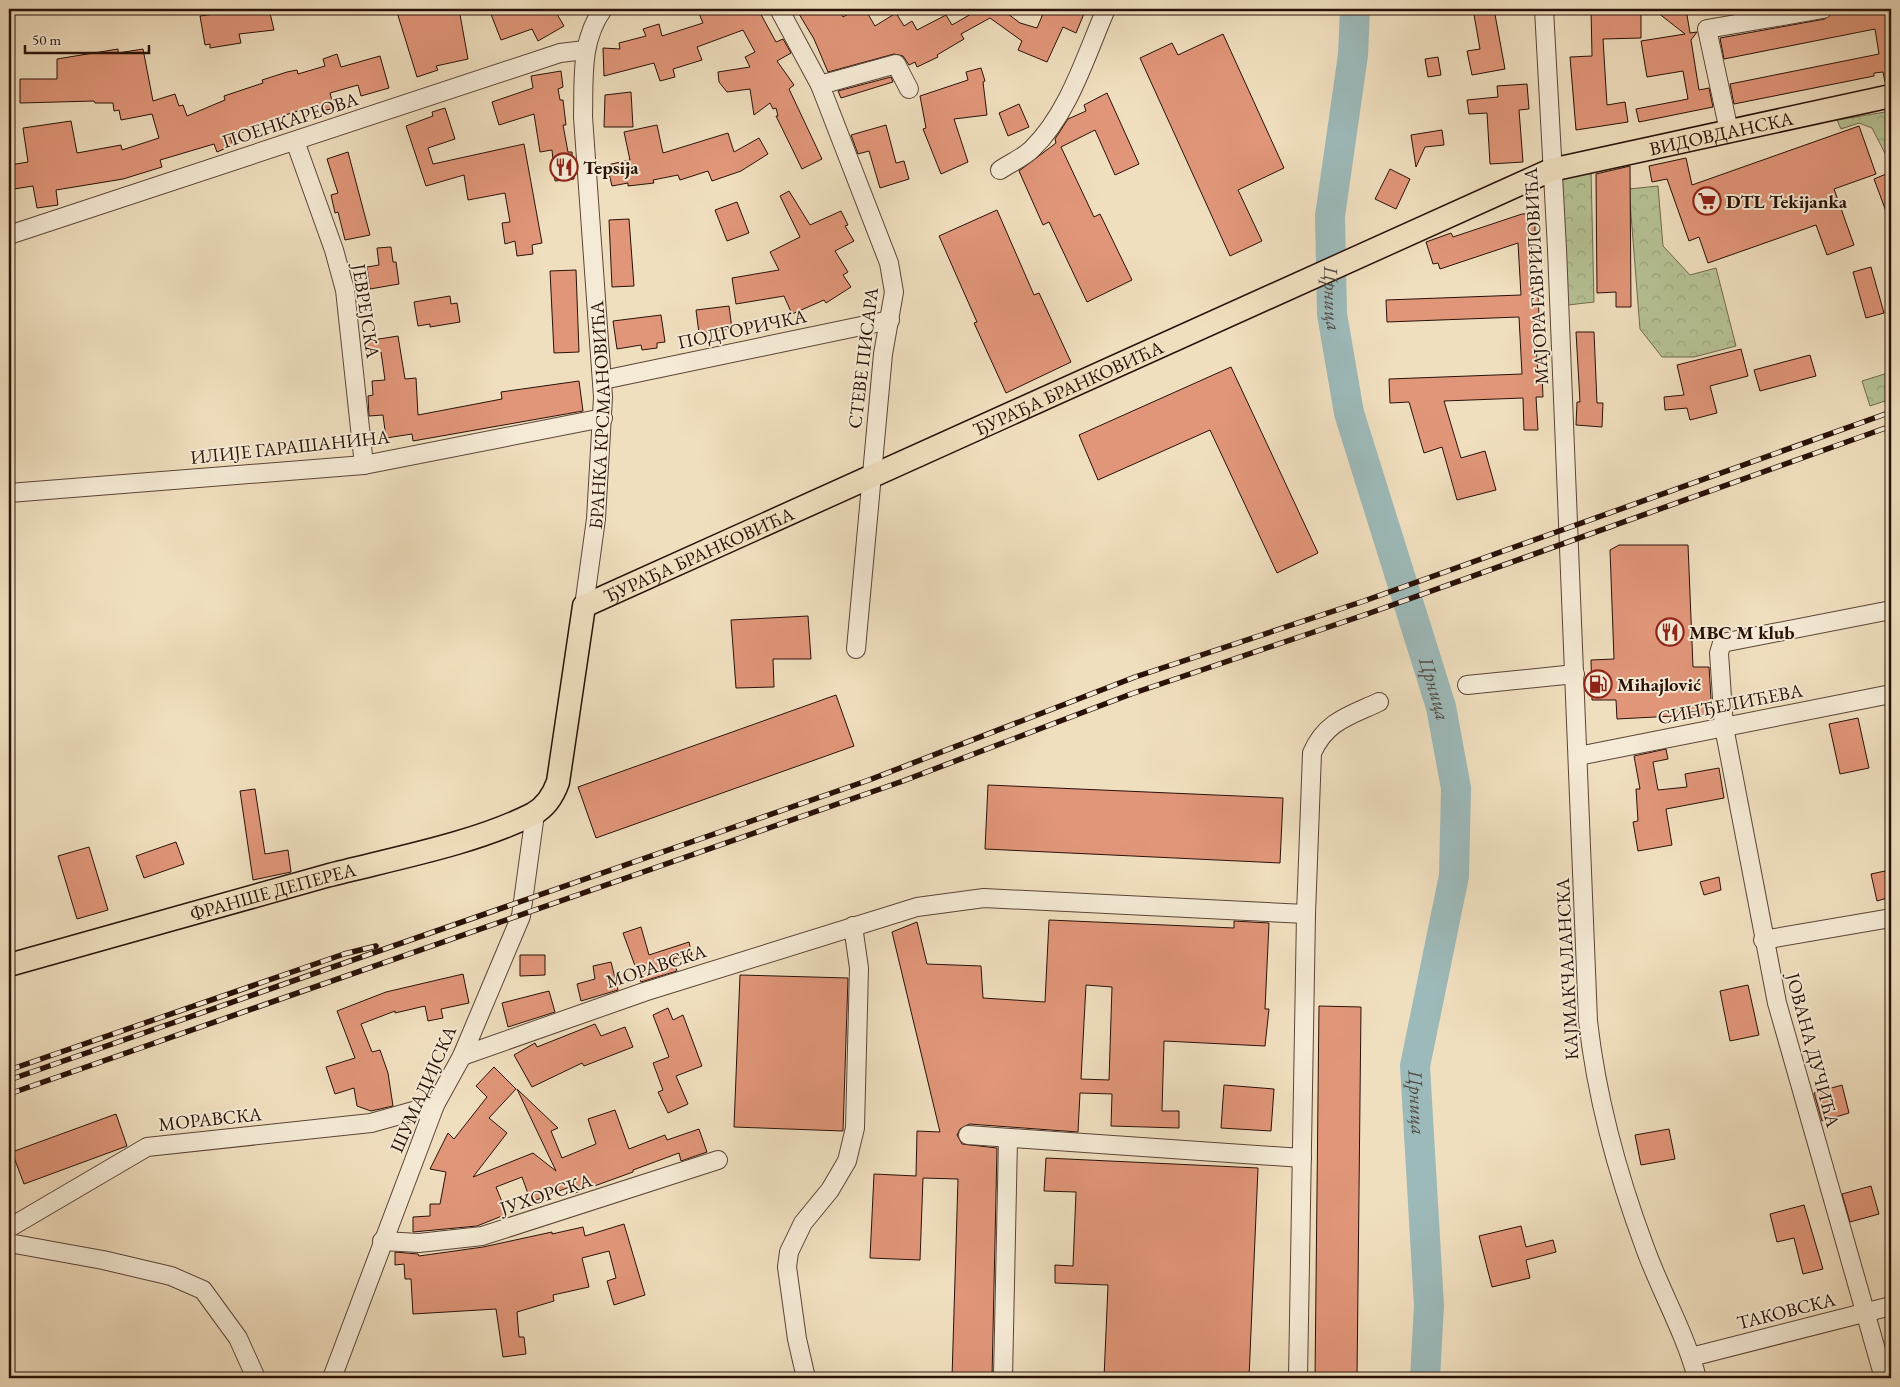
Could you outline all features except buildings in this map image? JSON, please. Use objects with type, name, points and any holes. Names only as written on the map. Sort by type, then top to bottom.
[{"type":"main road","name":"ВИДОВДАНСКА","points":[[1552,170],[1891,96]]},
{"type":"main road","name":"ЂУРАЂА БРАНКОВИЋА","points":[[584,606],[1552,170]]},
{"type":"main road","name":"БРАНКА КРСМАНОВИЋА","points":[[534,814],[550,799],[558,782],[584,606]]},
{"type":"main road","name":"ФРАНШЕ ДЕПЕРЕА","points":[[9,965],[252,896],[445,845],[497,829],[534,814]]},
{"type":"street","name":"БРАНКА КРСМАНОВИЋА","points":[[584,606],[596,519],[603,418],[603,380],[583,117],[585,50],[591,30],[603,9]]},
{"type":"street","name":"СТЕВЕ ПИСАРА","points":[[780,9],[820,85],[890,263],[894,292],[883,354],[856,649]]},
{"type":"street","points":[[1000,170],[1030,151],[1051,125],[1066,99],[1106,9]]},
{"type":"street","name":"МАЈОРА ГАВРИЛОВИЋА","points":[[1544,9],[1558,250],[1569,540]]},
{"type":"street","points":[[1729,131],[1707,29],[1823,9]]},
{"type":"street","name":"ПОЕНКАРЕОВА","points":[[9,235],[560,53],[585,50]]},
{"type":"street","points":[[820,85],[896,64],[909,89]]},
{"type":"street","name":"ЈЕВРЕЈСКА","points":[[295,140],[334,250],[345,290],[364,464]]},
{"type":"street","name":"ПОДГОРИЧКА","points":[[603,380],[890,320]]},
{"type":"street","name":"ИЛИЈЕ ГАРАШАНИНА","points":[[9,493],[364,464],[603,418]]},
{"type":"street","name":"КАЈМАКЧАЛАНСКА","points":[[1569,540],[1588,1021],[1594,1076],[1610,1142],[1640,1233],[1691,1357],[1697,1378]]},
{"type":"street","name":"ЈОВАНА ДУЧИЋА","points":[[1884,1378],[1863,1313],[1777,1003],[1763,940],[1724,727],[1719,653],[1722,642],[1891,610]]},
{"type":"street","points":[[1467,685],[1575,674]]},
{"type":"street","name":"СИНЂЕЛИЋЕВА","points":[[1578,756],[1891,694]]},
{"type":"street","points":[[1298,1378],[1306,914],[1312,753],[1318,739],[1334,722],[1379,702]]},
{"type":"street","name":"ШУМАДИЈСКА","points":[[332,1378],[382,1241],[435,1106],[462,1056],[520,916],[534,814]]},
{"type":"street","name":"МОРАВСКА","points":[[462,1056],[629,997],[917,907],[984,898],[1306,914]]},
{"type":"street","points":[[1763,940],[1891,918]]},
{"type":"street","points":[[806,1378],[797,1339],[787,1267],[789,1252],[803,1223],[830,1190],[847,1162],[855,1128],[859,925]]},
{"type":"street","name":"МОРАВСКА","points":[[9,1228],[146,1147],[371,1123],[435,1106]]},
{"type":"street","points":[[968,1135],[1302,1158]]},
{"type":"street","points":[[1004,1378],[1008,1139]]},
{"type":"street","name":"ЈУХОРСКА","points":[[382,1241],[418,1243],[482,1236],[718,1160]]},
{"type":"street","points":[[9,1243],[103,1260],[171,1276],[203,1290],[238,1338],[256,1378]]},
{"type":"street","name":"ТАКОВСКА","points":[[1691,1357],[1891,1306]]},
{"type":"green space","points":[[1891,111],[1891,165],[1872,128],[1859,123],[1841,129],[1837,120]]},
{"type":"green space","points":[[1591,171],[1594,302],[1568,305],[1560,178]]},
{"type":"green space","points":[[1658,186],[1663,246],[1690,275],[1716,268],[1736,346],[1694,357],[1662,357],[1640,329],[1629,189]]},
{"type":"green space","points":[[1891,372],[1891,399],[1870,406],[1862,381]]},
{"type":"waterway","name":"Црница","points":[[1355,9],[1353,55],[1330,216],[1332,314],[1349,413],[1441,707],[1456,788],[1454,876],[1415,1066],[1429,1306],[1425,1378]]},
{"type":"railway","points":[[9,1080],[869,780],[1135,677],[1364,601],[1891,412]]},
{"type":"railway","points":[[9,1094],[903,781],[1131,694],[1370,613],[1891,426]]},
{"type":"railway","points":[[9,1070],[344,954],[376,946]]},
{"type":"place","name":"Tepsija","points":[[564,167]]},
{"type":"place","name":"DTL Tekijanka","points":[[1707,201]]},
{"type":"place","name":"MBC M klub","points":[[1670,632]]},
{"type":"place","name":"Mihajlović","points":[[1598,684]]}]
